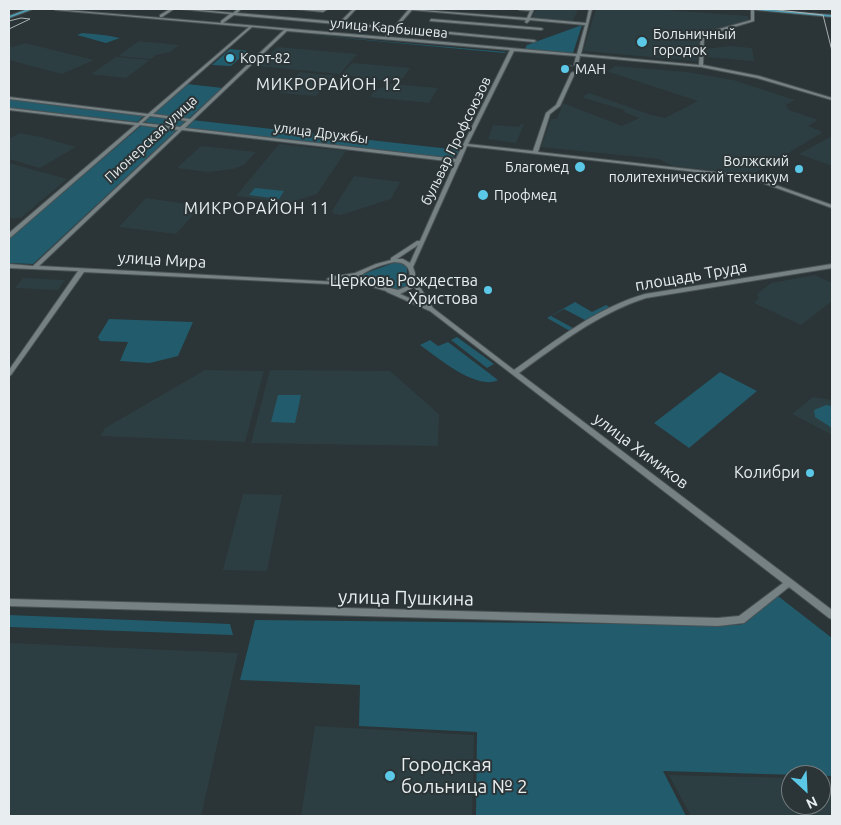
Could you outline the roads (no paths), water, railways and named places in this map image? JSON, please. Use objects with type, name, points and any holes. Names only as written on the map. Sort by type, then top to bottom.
[{"type":"main road","points":[[9,17],[31,9]]},
{"type":"main road","points":[[747,9],[832,16]]},
{"type":"street","name":"улица Карбышева","points":[[55,9],[511,52],[575,61],[718,72],[773,83],[832,100]]},
{"type":"street","points":[[71,9],[521,50],[524,45],[534,41],[519,38],[182,9]]},
{"type":"street","points":[[161,16],[172,9]]},
{"type":"street","points":[[222,22],[240,9]]},
{"type":"street","points":[[295,9],[325,10]]},
{"type":"street","points":[[341,23],[355,9]]},
{"type":"street","points":[[387,37],[411,9],[586,24]]},
{"type":"street","points":[[519,9],[532,9],[519,38]]},
{"type":"street","points":[[575,61],[591,9]]},
{"type":"street","points":[[701,66],[702,35],[749,22],[752,20],[753,9]]},
{"type":"street","points":[[439,10],[431,20],[541,30]]},
{"type":"street","points":[[309,30],[319,21]]},
{"type":"street","name":"Пионерская улица","points":[[9,236],[251,27]]},
{"type":"street","name":"Пионерская улица","points":[[34,268],[286,30]]},
{"type":"street","name":"улица Карбышева","points":[[511,52],[521,50],[575,61],[701,66],[758,77],[832,100]]},
{"type":"street","name":"бульвар Профсоюзов","points":[[411,266],[420,242],[511,52]]},
{"type":"street","points":[[535,153],[548,113],[558,106],[571,73]]},
{"type":"street","points":[[9,98],[190,120]]},
{"type":"street","points":[[9,109],[139,124]]},
{"type":"street","name":"улица Дружбы","points":[[139,124],[459,160]]},
{"type":"street","points":[[466,145],[750,178],[832,207]]},
{"type":"street","points":[[390,261],[403,260],[411,266],[413,280],[406,290],[389,291],[367,285],[356,278],[359,273],[390,261],[420,242]]},
{"type":"street","name":"улица Мира","points":[[9,266],[367,285]]},
{"type":"street","name":"площадь Труда","points":[[514,373],[570,335],[628,300],[654,294],[832,266]]},
{"type":"street","points":[[9,374],[82,270]]},
{"type":"street","name":"улица Мира","points":[[315,281],[359,273]]},
{"type":"street","name":"улица Химиков","points":[[413,280],[432,310]]},
{"type":"street","name":"улица Химиков","points":[[389,291],[432,310],[832,615]]},
{"type":"street","name":"улица Пушкина","points":[[9,603],[718,622],[741,620],[790,582]]},
{"type":"tunnel","points":[[568,72],[571,65]]},
{"type":"tram line","points":[[768,9],[823,15],[832,51]]},
{"type":"tram line","points":[[9,21],[21,18],[30,19],[9,29]]},
{"type":"place","name":"Больничный городок","points":[[642,42]]},
{"type":"place","name":"Корт-82","points":[[230,58]]},
{"type":"place","name":"МАН","points":[[565,69]]},
{"type":"place","name":"Благомед","points":[[580,167]]},
{"type":"place","name":"Волжский политехнический техникум","points":[[799,169]]},
{"type":"place","name":"Профмед","points":[[483,195]]},
{"type":"place","name":"Церковь Рождества Христова","points":[[488,290]]},
{"type":"place","name":"Колибри","points":[[810,473]]},
{"type":"place","name":"Городская больница № 2","points":[[390,776]]},
{"type":"district","name":"МИКРОРАЙОН 12","points":[[329,85]]},
{"type":"district","name":"МИКРОРАЙОН 11","points":[[257,209]]}]
